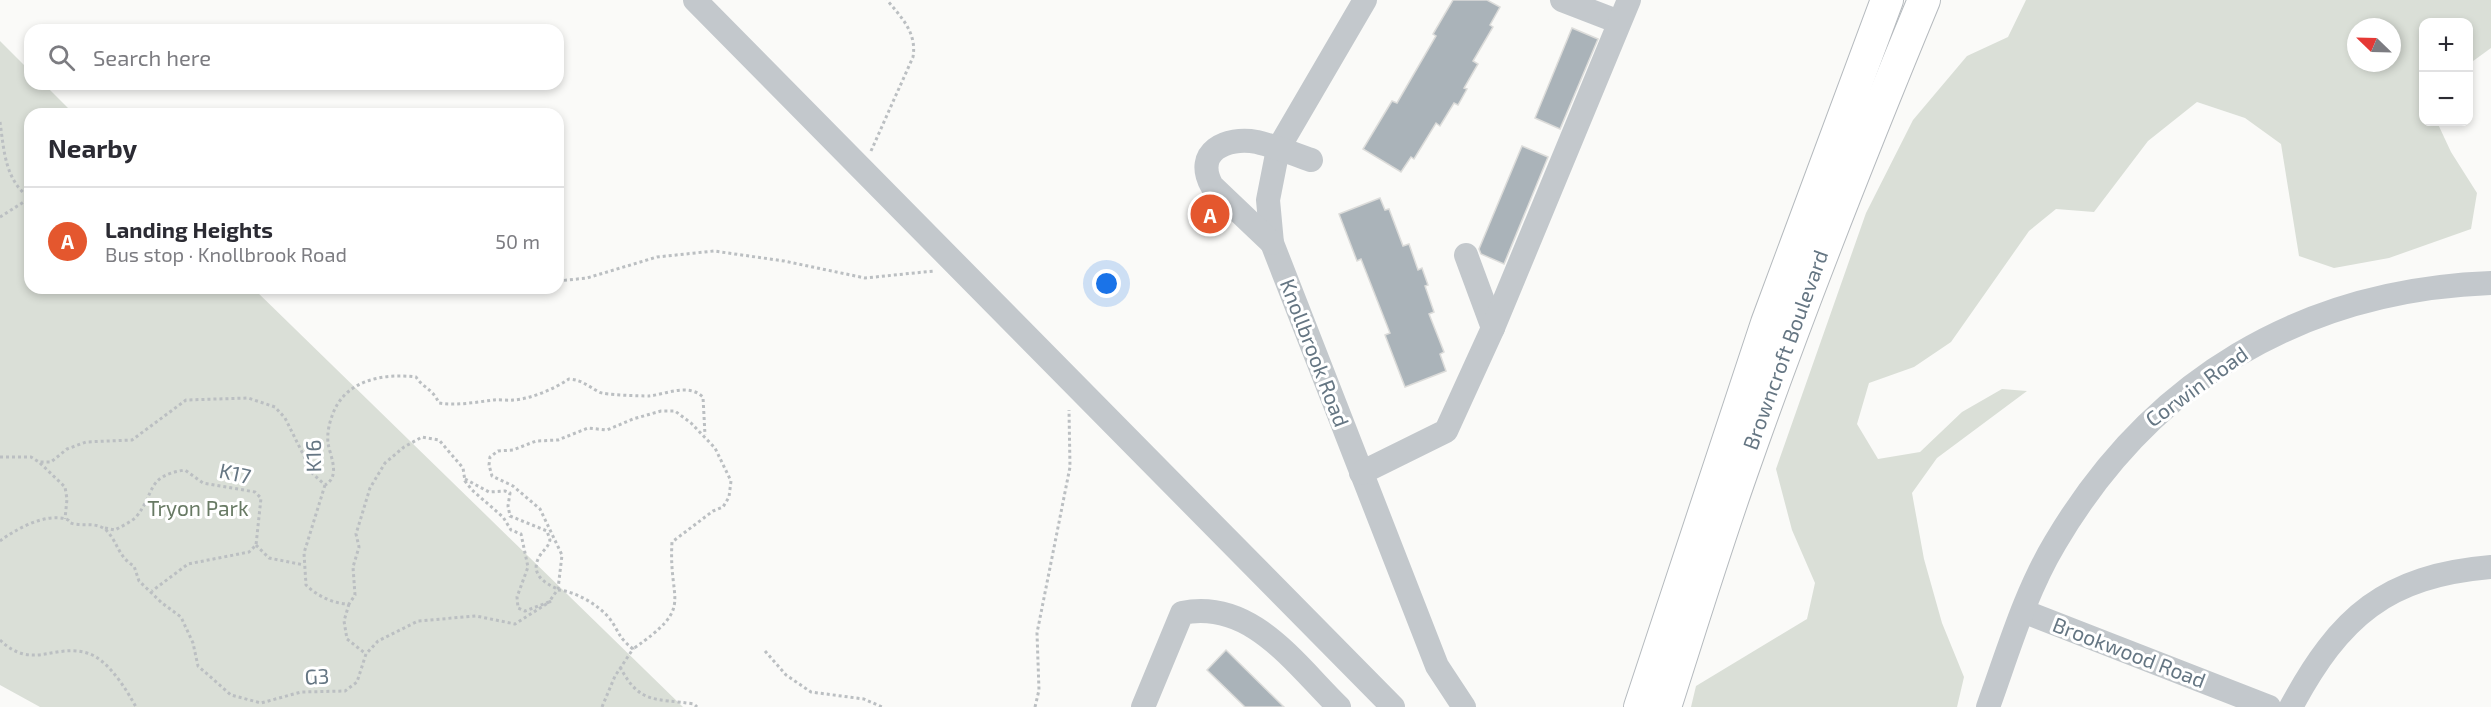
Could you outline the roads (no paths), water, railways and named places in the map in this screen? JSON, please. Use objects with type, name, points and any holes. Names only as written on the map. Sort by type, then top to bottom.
[{"type":"main road","name":"Browncroft Boulevard","points":[[1665,707],[1667,663],[1767,323],[1887,0]]},
{"type":"main road","name":"Browncroft Boulevard","points":[[1640,707],[1667,663],[1740,476],[1805,296],[1924,0]]},
{"type":"street","points":[[695,0],[866,176],[1393,707]]},
{"type":"street","name":"Knollbrook Road","points":[[1365,0],[1278,149],[1268,200],[1272,243],[1437,666],[1464,707]]},
{"type":"street","points":[[1562,0],[1619,22]]},
{"type":"street","points":[[1360,473],[1446,431],[1493,328],[1629,0]]},
{"type":"street","points":[[1272,243],[1212,186],[1205,174],[1204,165],[1215,148],[1243,141],[1256,142],[1311,160]]},
{"type":"street","points":[[1466,255],[1493,328]]},
{"type":"street","name":"Corwin Road","points":[[1988,707],[2023,611],[2054,544],[2101,475],[2143,426],[2227,361],[2276,333],[2332,309],[2391,294],[2457,284],[2491,283]]},
{"type":"street","points":[[2291,707],[2330,643],[2360,613],[2380,598],[2435,575],[2491,567]]},
{"type":"street","points":[[1143,707],[1182,613],[1195,610],[1221,610],[1258,627],[1339,707]]},
{"type":"street","name":"Brookwood Road","points":[[2023,611],[2269,707]]},
{"type":"place","name":"Landing Heights","points":[[1210,214]]},
{"type":"park label","name":"Tryon Park","points":[[198,509]]}]
